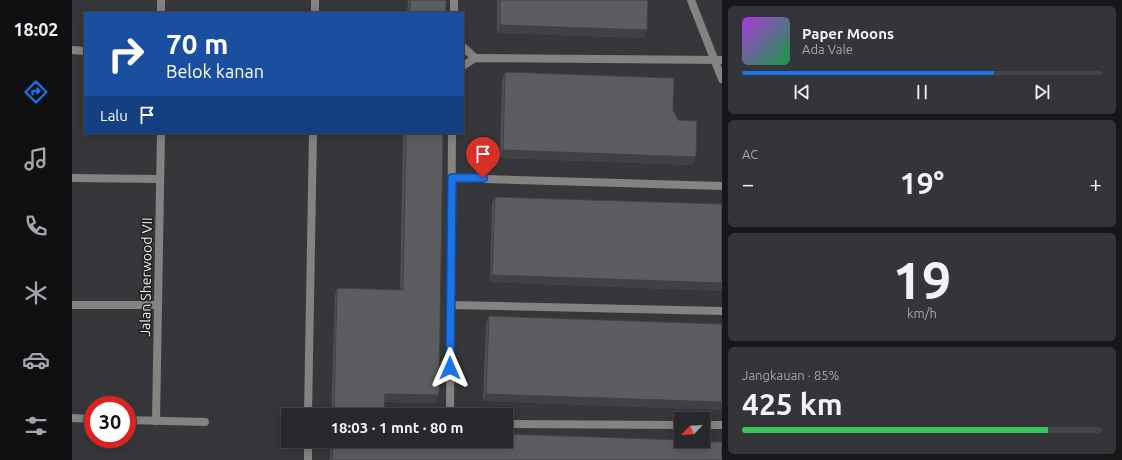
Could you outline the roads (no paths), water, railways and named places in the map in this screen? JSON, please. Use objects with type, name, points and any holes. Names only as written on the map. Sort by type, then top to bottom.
[{"type":"street","points":[[161,0],[161,12]]},
{"type":"street","points":[[315,0],[315,12]]},
{"type":"street","points":[[454,0],[454,12]]},
{"type":"street","points":[[691,0],[719,60],[722,79]]},
{"type":"street","points":[[464,48],[476,58]]},
{"type":"street","points":[[72,50],[84,51]]},
{"type":"street","points":[[464,65],[476,58],[719,60]]},
{"type":"street","name":"Jalan Sherwood VII","points":[[156,421],[161,134]]},
{"type":"street","points":[[308,408],[313,134]]},
{"type":"street","points":[[450,408],[452,134]]},
{"type":"street","points":[[72,178],[160,179]]},
{"type":"street","points":[[452,178],[722,186]]},
{"type":"street","points":[[72,305],[158,306]]},
{"type":"street","points":[[451,305],[722,311]]},
{"type":"street","points":[[72,418],[84,419]]},
{"type":"street","points":[[136,420],[205,422]]},
{"type":"street","points":[[513,424],[674,425]]},
{"type":"street","points":[[710,425],[722,425]]},
{"type":"street","points":[[308,448],[308,460]]}]
